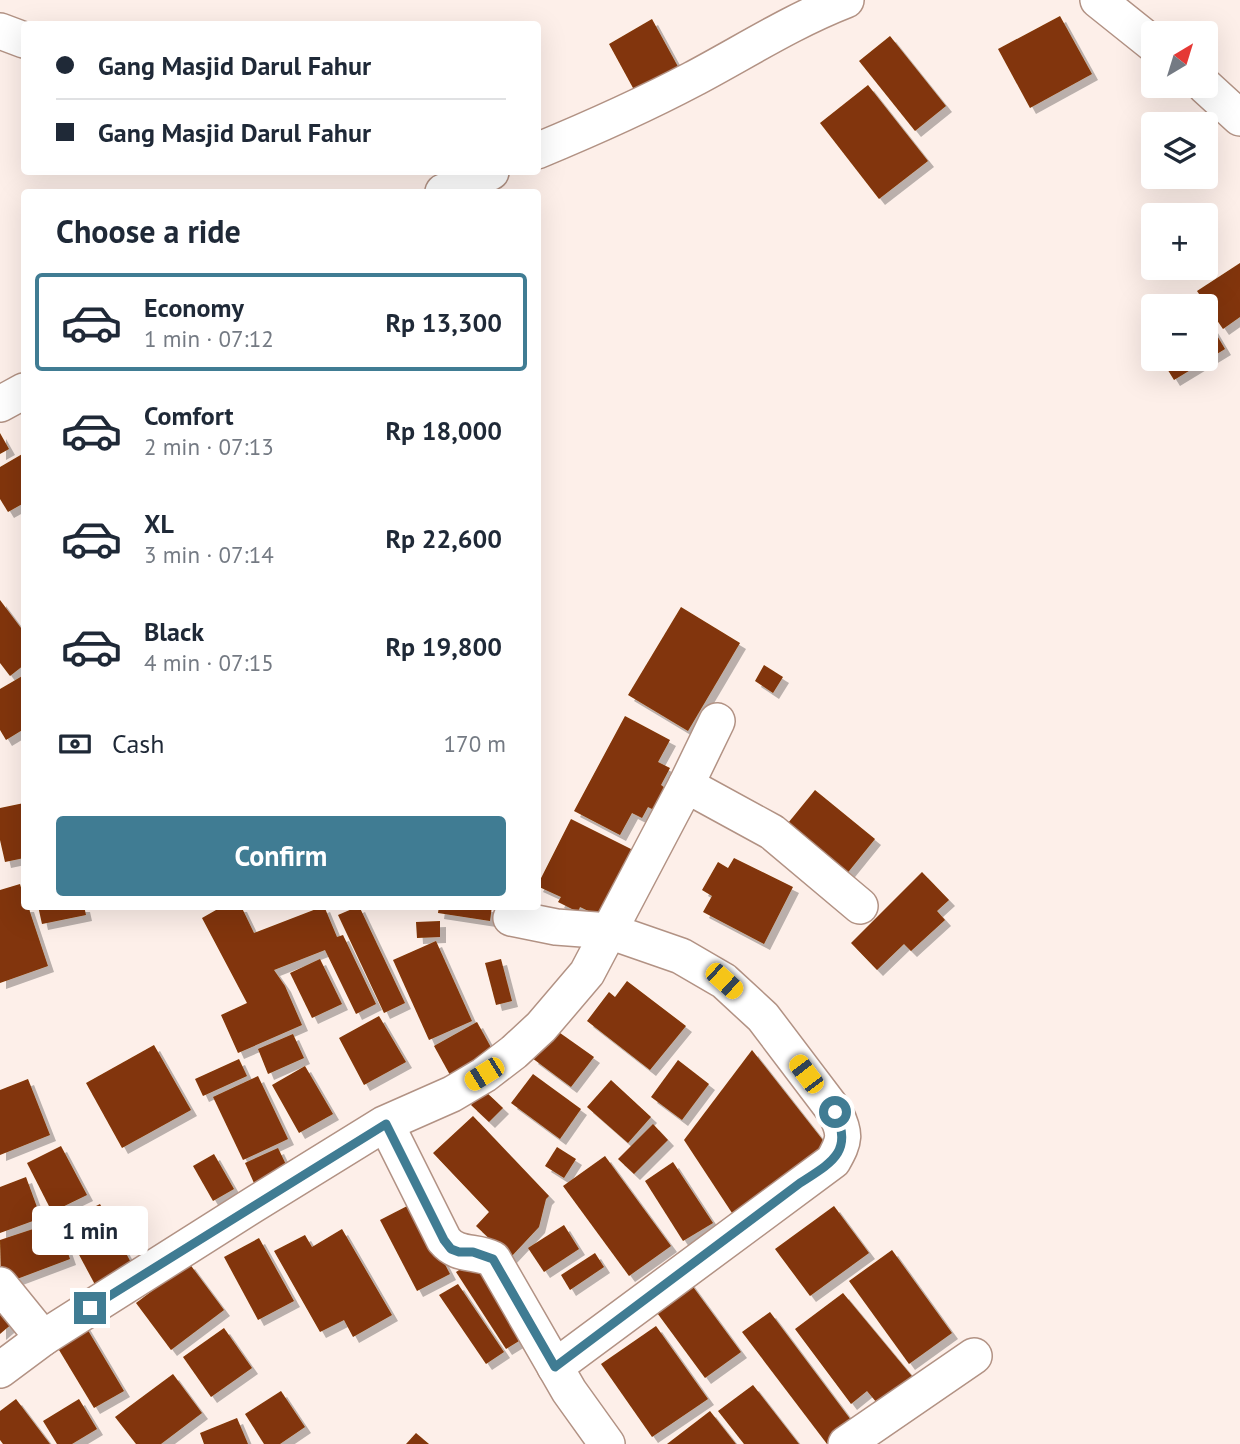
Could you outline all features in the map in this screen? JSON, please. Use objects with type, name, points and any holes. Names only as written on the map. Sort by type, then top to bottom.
[{"type":"street","points":[[541,149],[610,120],[692,80],[799,21],[846,0]]},
{"type":"street","points":[[1098,0],[1141,34]]},
{"type":"street","points":[[0,32],[21,39]]},
{"type":"street","points":[[1218,98],[1240,118]]},
{"type":"street","points":[[450,189],[484,175]]},
{"type":"street","points":[[0,404],[21,393]]},
{"type":"street","points":[[0,1370],[43,1338],[386,1124],[452,1094],[514,1052],[541,1027],[587,973],[717,721]]},
{"type":"street","points":[[686,785],[772,832],[860,906]]},
{"type":"street","points":[[511,918],[609,931],[681,956],[724,981],[763,1017],[835,1112],[842,1126],[844,1142],[834,1161],[800,1183],[555,1367]]},
{"type":"street","points":[[386,1124],[444,1240],[451,1249],[473,1252],[493,1259],[569,1391],[607,1444]]},
{"type":"street","points":[[0,1285],[43,1338]]},
{"type":"street","points":[[846,1444],[974,1356]]},
{"type":"building","points":[[1060,16],[1092,74],[1030,108],[998,49]]},
{"type":"building","points":[[652,19],[682,74],[639,99],[609,44]]},
{"type":"building","points":[[890,36],[946,106],[915,131],[859,61]]},
{"type":"building","points":[[868,85],[928,161],[879,199],[820,123]]},
{"type":"building","points":[[1240,263],[1240,317],[1223,329],[1218,322],[1218,294],[1199,294],[1197,291],[1218,280],[1218,277]]},
{"type":"building","points":[[1218,337],[1225,349],[1218,353]]},
{"type":"building","points":[[1168,371],[1189,371],[1174,380]]},
{"type":"building","points":[[0,433],[9,449],[0,454]]},
{"type":"building","points":[[21,455],[21,505],[8,512],[0,499],[0,467]]},
{"type":"building","points":[[0,600],[21,628],[21,667],[10,676],[0,663]]},
{"type":"building","points":[[681,607],[740,643],[688,731],[628,695]]},
{"type":"building","points":[[764,665],[783,677],[773,693],[755,681]]},
{"type":"building","points":[[21,677],[21,731],[6,740],[0,730],[0,689]]},
{"type":"building","points":[[625,716],[670,740],[658,762],[670,768],[661,785],[668,790],[656,811],[648,807],[642,818],[632,813],[620,835],[574,811]]},
{"type":"building","points":[[815,790],[875,839],[845,876],[784,828]]},
{"type":"building","points":[[21,804],[21,859],[5,862],[0,840],[0,808]]},
{"type":"building","points":[[571,819],[637,852],[603,918],[580,907],[578,912],[558,902],[561,897],[541,888],[541,878]]},
{"type":"building","points":[[734,858],[793,887],[764,944],[703,912],[712,896],[702,890],[718,862],[728,868]]},
{"type":"building","points":[[922,872],[949,900],[937,911],[945,920],[911,951],[904,944],[877,970],[851,943]]},
{"type":"building","points":[[20,884],[21,910],[29,910],[48,966],[0,983],[0,890]]},
{"type":"building","points":[[39,910],[85,910],[86,915],[42,924]]},
{"type":"building","points":[[216,910],[243,910],[254,933],[314,910],[326,910],[337,937],[343,935],[376,1004],[356,1014],[325,950],[274,970],[285,986],[302,1025],[238,1053],[221,1015],[247,1003],[202,918]]},
{"type":"building","points":[[350,910],[361,910],[405,1003],[384,1013],[338,915]]},
{"type":"building","points":[[438,910],[491,910],[490,921],[438,913]]},
{"type":"building","points":[[440,921],[440,937],[417,938],[416,922]]},
{"type":"building","points":[[436,941],[472,1021],[429,1040],[393,960]]},
{"type":"building","points":[[320,959],[342,1004],[312,1018],[290,973]]},
{"type":"building","points":[[501,959],[512,1001],[496,1005],[485,963]]},
{"type":"building","points":[[627,981],[686,1026],[650,1070],[587,1021],[609,992],[615,997]]},
{"type":"building","points":[[379,1016],[406,1062],[364,1085],[339,1038]]},
{"type":"building","points":[[477,1022],[493,1051],[450,1075],[434,1046]]},
{"type":"building","points":[[553,1028],[594,1057],[571,1087],[532,1058]]},
{"type":"building","points":[[293,1034],[304,1058],[268,1074],[258,1049]]},
{"type":"building","points":[[154,1045],[191,1110],[122,1148],[86,1083]]},
{"type":"building","points":[[752,1050],[833,1153],[734,1216],[684,1140]]},
{"type":"building","points":[[239,1059],[247,1076],[203,1096],[195,1079]]},
{"type":"building","points":[[678,1060],[709,1084],[682,1120],[651,1097]]},
{"type":"building","points":[[305,1066],[333,1114],[299,1133],[272,1085]]},
{"type":"building","points":[[533,1074],[581,1109],[560,1139],[511,1103]]},
{"type":"building","points":[[258,1076],[288,1139],[243,1160],[213,1097]]},
{"type":"building","points":[[28,1079],[50,1135],[0,1155],[0,1090]]},
{"type":"building","points":[[611,1080],[651,1117],[628,1143],[587,1107]]},
{"type":"building","points":[[484,1090],[503,1108],[489,1122],[471,1105]]},
{"type":"building","points":[[473,1116],[549,1196],[539,1227],[510,1258],[476,1226],[489,1212],[433,1153]]},
{"type":"building","points":[[653,1124],[668,1140],[634,1174],[618,1159]]},
{"type":"building","points":[[61,1146],[87,1195],[52,1212],[27,1163]]},
{"type":"building","points":[[557,1147],[576,1159],[564,1178],[545,1166]]},
{"type":"building","points":[[278,1148],[292,1177],[258,1192],[245,1163]]},
{"type":"building","points":[[214,1154],[234,1189],[213,1201],[193,1166]]},
{"type":"building","points":[[605,1156],[671,1246],[629,1276],[563,1186]]},
{"type":"building","points":[[673,1162],[713,1223],[683,1241],[645,1181]]},
{"type":"building","points":[[26,1177],[41,1218],[0,1233],[0,1187]]},
{"type":"building","points":[[413,1203],[450,1274],[417,1291],[380,1220]]},
{"type":"building","points":[[100,1204],[137,1274],[100,1294],[62,1223]]},
{"type":"building","points":[[834,1206],[869,1253],[810,1296],[775,1249]]},
{"type":"building","points":[[57,1221],[70,1259],[1,1285],[0,1240]]},
{"type":"building","points":[[564,1225],[579,1249],[544,1272],[528,1248]]},
{"type":"building","points":[[342,1229],[392,1315],[353,1337],[344,1320],[320,1332],[274,1251],[305,1235],[312,1247]]},
{"type":"building","points":[[259,1238],[294,1301],[258,1320],[224,1257]]},
{"type":"building","points":[[892,1250],[952,1333],[909,1364],[849,1281]]},
{"type":"building","points":[[595,1253],[604,1267],[570,1290],[561,1275]]},
{"type":"building","points":[[482,1256],[532,1333],[506,1349],[456,1272]]},
{"type":"building","points":[[189,1263],[224,1310],[171,1350],[136,1303]]},
{"type":"building","points":[[688,1280],[741,1352],[705,1378],[652,1306]]},
{"type":"building","points":[[458,1284],[504,1352],[486,1364],[439,1295]]},
{"type":"building","points":[[843,1293],[916,1381],[882,1409],[867,1391],[851,1404],[795,1329]]},
{"type":"building","points":[[0,1302],[14,1322],[0,1334]]},
{"type":"building","points":[[770,1312],[854,1424],[827,1444],[742,1332]]},
{"type":"building","points":[[83,1322],[124,1391],[94,1408],[53,1340]]},
{"type":"building","points":[[656,1326],[708,1399],[652,1437],[601,1364]]},
{"type":"building","points":[[224,1328],[252,1368],[211,1397],[183,1357]]},
{"type":"building","points":[[173,1374],[202,1413],[161,1444],[136,1444],[115,1417]]},
{"type":"building","points":[[753,1385],[799,1444],[744,1444],[718,1411]]},
{"type":"building","points":[[281,1391],[305,1427],[280,1444],[264,1444],[245,1414]]},
{"type":"building","points":[[16,1399],[50,1444],[3,1444],[0,1440],[0,1411]]},
{"type":"building","points":[[79,1399],[97,1429],[72,1444],[57,1444],[43,1421]]},
{"type":"building","points":[[710,1411],[736,1444],[667,1444]]},
{"type":"building","points":[[237,1418],[248,1444],[204,1444],[200,1433]]},
{"type":"building","points":[[416,1433],[429,1444],[406,1444]]},
{"type":"route","points":[[90,1308],[386,1124],[444,1240],[451,1249],[473,1252],[493,1259],[555,1367],[800,1183],[834,1161],[844,1142],[842,1126],[835,1112]]}]
